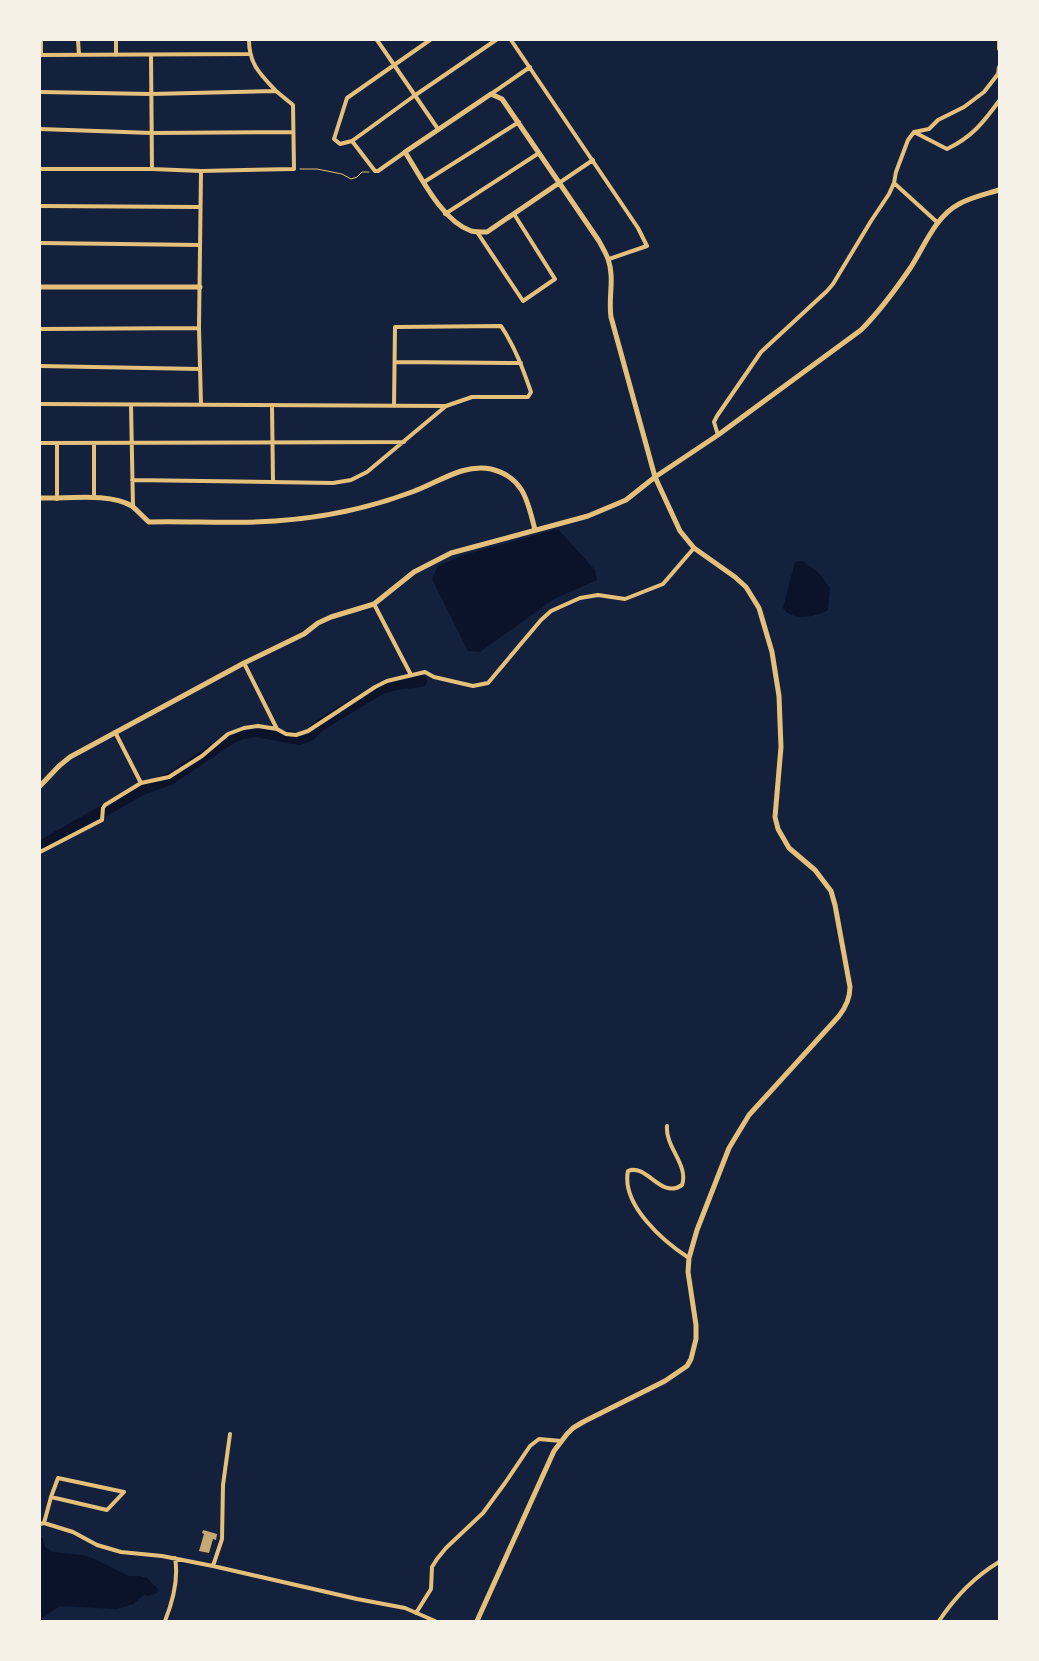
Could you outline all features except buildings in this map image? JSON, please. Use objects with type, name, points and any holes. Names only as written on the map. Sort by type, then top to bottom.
[{"type":"street","points":[[41,40],[40,56],[249,54]]},
{"type":"street","points":[[78,40],[79,55]]},
{"type":"street","points":[[116,40],[116,55]]},
{"type":"street","points":[[40,168],[152,169],[201,172],[294,169],[293,105],[257,71],[249,54],[249,40]]},
{"type":"street","points":[[377,40],[438,129]]},
{"type":"street","points":[[430,40],[347,98],[334,139],[340,144],[352,141],[496,40]]},
{"type":"street","points":[[511,40],[638,228],[646,246],[609,259]]},
{"type":"street","points":[[999,40],[999,49]]},
{"type":"street","points":[[151,55],[152,169]]},
{"type":"street","points":[[718,435],[714,422],[761,352],[827,291],[889,194],[908,140],[914,132],[929,129],[938,120],[964,107],[984,92],[998,74],[999,67]]},
{"type":"street","points":[[352,141],[375,171],[378,171],[530,68]]},
{"type":"street","points":[[40,92],[151,94],[276,91]]},
{"type":"street","points":[[478,1621],[554,1451],[561,1441],[583,1422],[665,1381],[687,1366],[695,1349],[696,1339],[696,1325],[688,1272],[689,1258],[696,1230],[729,1148],[749,1115],[845,1009],[850,995],[831,891],[815,870],[789,848],[778,829],[776,817],[780,747],[779,696],[772,652],[759,608],[746,587],[736,577],[694,548],[680,531],[655,477],[611,317],[609,307],[611,272],[609,259],[599,241],[519,122],[502,99],[491,94]]},
{"type":"street","points":[[914,132],[946,149],[961,142],[976,130],[999,101]]},
{"type":"street","points":[[424,182],[519,122]]},
{"type":"street","points":[[40,129],[152,133],[293,132]]},
{"type":"street","points":[[405,152],[445,214],[470,230],[477,232],[486,232],[593,160]]},
{"type":"street","points":[[445,214],[539,153]]},
{"type":"street","points":[[201,172],[199,328],[201,405]]},
{"type":"street","points":[[894,184],[938,223]]},
{"type":"street","points":[[40,786],[70,757],[244,663],[304,634],[318,623],[331,617],[374,604],[414,572],[433,561],[451,553],[588,516],[609,509],[626,500],[655,477],[718,435],[861,330],[876,315],[910,268],[938,223],[949,211],[960,203],[999,190]]},
{"type":"street","points":[[40,206],[200,206]]},
{"type":"street","points":[[477,232],[523,301],[555,279],[514,214]]},
{"type":"street","points":[[40,243],[200,244]]},
{"type":"street","points":[[40,287],[200,287]]},
{"type":"street","points":[[40,404],[131,405],[272,405],[394,406],[446,406],[472,397],[528,397],[531,392],[511,341],[501,326],[395,326],[394,406]]},
{"type":"street","points":[[40,329],[199,328]]},
{"type":"street","points":[[396,362],[521,363]]},
{"type":"street","points":[[40,366],[200,369]]},
{"type":"street","points":[[131,405],[133,507]]},
{"type":"street","points":[[272,405],[273,482]]},
{"type":"street","points":[[132,480],[333,483],[352,480],[367,472],[446,406]]},
{"type":"street","points":[[40,443],[132,441],[274,444],[404,442]]},
{"type":"street","points":[[56,499],[57,443]]},
{"type":"street","points":[[94,443],[94,498]]},
{"type":"street","points":[[40,498],[94,498],[120,501],[133,507],[149,522],[274,521],[319,517],[412,493],[468,468],[479,468],[492,469],[502,474],[515,482],[524,492],[534,530]]},
{"type":"street","points":[[40,852],[102,820],[103,808],[142,783],[168,777],[202,756],[228,734],[244,728],[258,726],[278,729],[286,734],[296,735],[308,731],[375,687],[388,681],[425,672],[434,677],[473,686],[488,683],[541,620],[551,611],[580,598],[598,595],[625,599],[663,584],[694,548]]},
{"type":"street","points":[[374,604],[411,675]]},
{"type":"street","points":[[244,663],[278,729]]},
{"type":"street","points":[[115,732],[142,783]]},
{"type":"street","points":[[666,1126],[666,1136],[683,1173],[682,1185],[677,1188],[665,1188],[640,1170],[632,1169],[628,1171],[627,1176],[629,1189],[640,1212],[656,1231],[689,1258]]},
{"type":"street","points":[[214,1566],[222,1539],[223,1485],[230,1434]]},
{"type":"street","points":[[416,1613],[431,1589],[432,1567],[437,1559],[483,1513],[530,1446],[539,1440],[561,1441]]},
{"type":"street","points":[[51,1497],[107,1510],[124,1492],[58,1478],[51,1497],[42,1524],[73,1532],[97,1544],[121,1552],[175,1558],[214,1566],[357,1599],[405,1608],[435,1621]]},
{"type":"street","points":[[165,1621],[172,1604],[177,1572],[175,1558]]},
{"type":"street","points":[[939,1621],[951,1603],[972,1581],[999,1562]]},
{"type":"path","points":[[294,169],[317,169],[342,174],[351,178],[357,177],[362,172],[375,171]]},
{"type":"water","points":[[558,529],[595,570],[597,580],[554,599],[480,652],[468,651],[432,579],[438,566],[464,555]]},
{"type":"water","points":[[802,561],[818,572],[830,588],[828,610],[817,615],[798,617],[783,608],[795,562]]},
{"type":"water","points":[[40,1538],[43,1538],[45,1547],[53,1552],[93,1558],[129,1576],[147,1578],[158,1589],[157,1593],[148,1596],[144,1595],[133,1604],[117,1609],[60,1606],[40,1618]]},
{"type":"waterway","points":[[40,847],[142,789],[170,779],[231,738],[243,733],[256,731],[300,739],[310,735],[320,725],[381,688],[421,681]]}]
